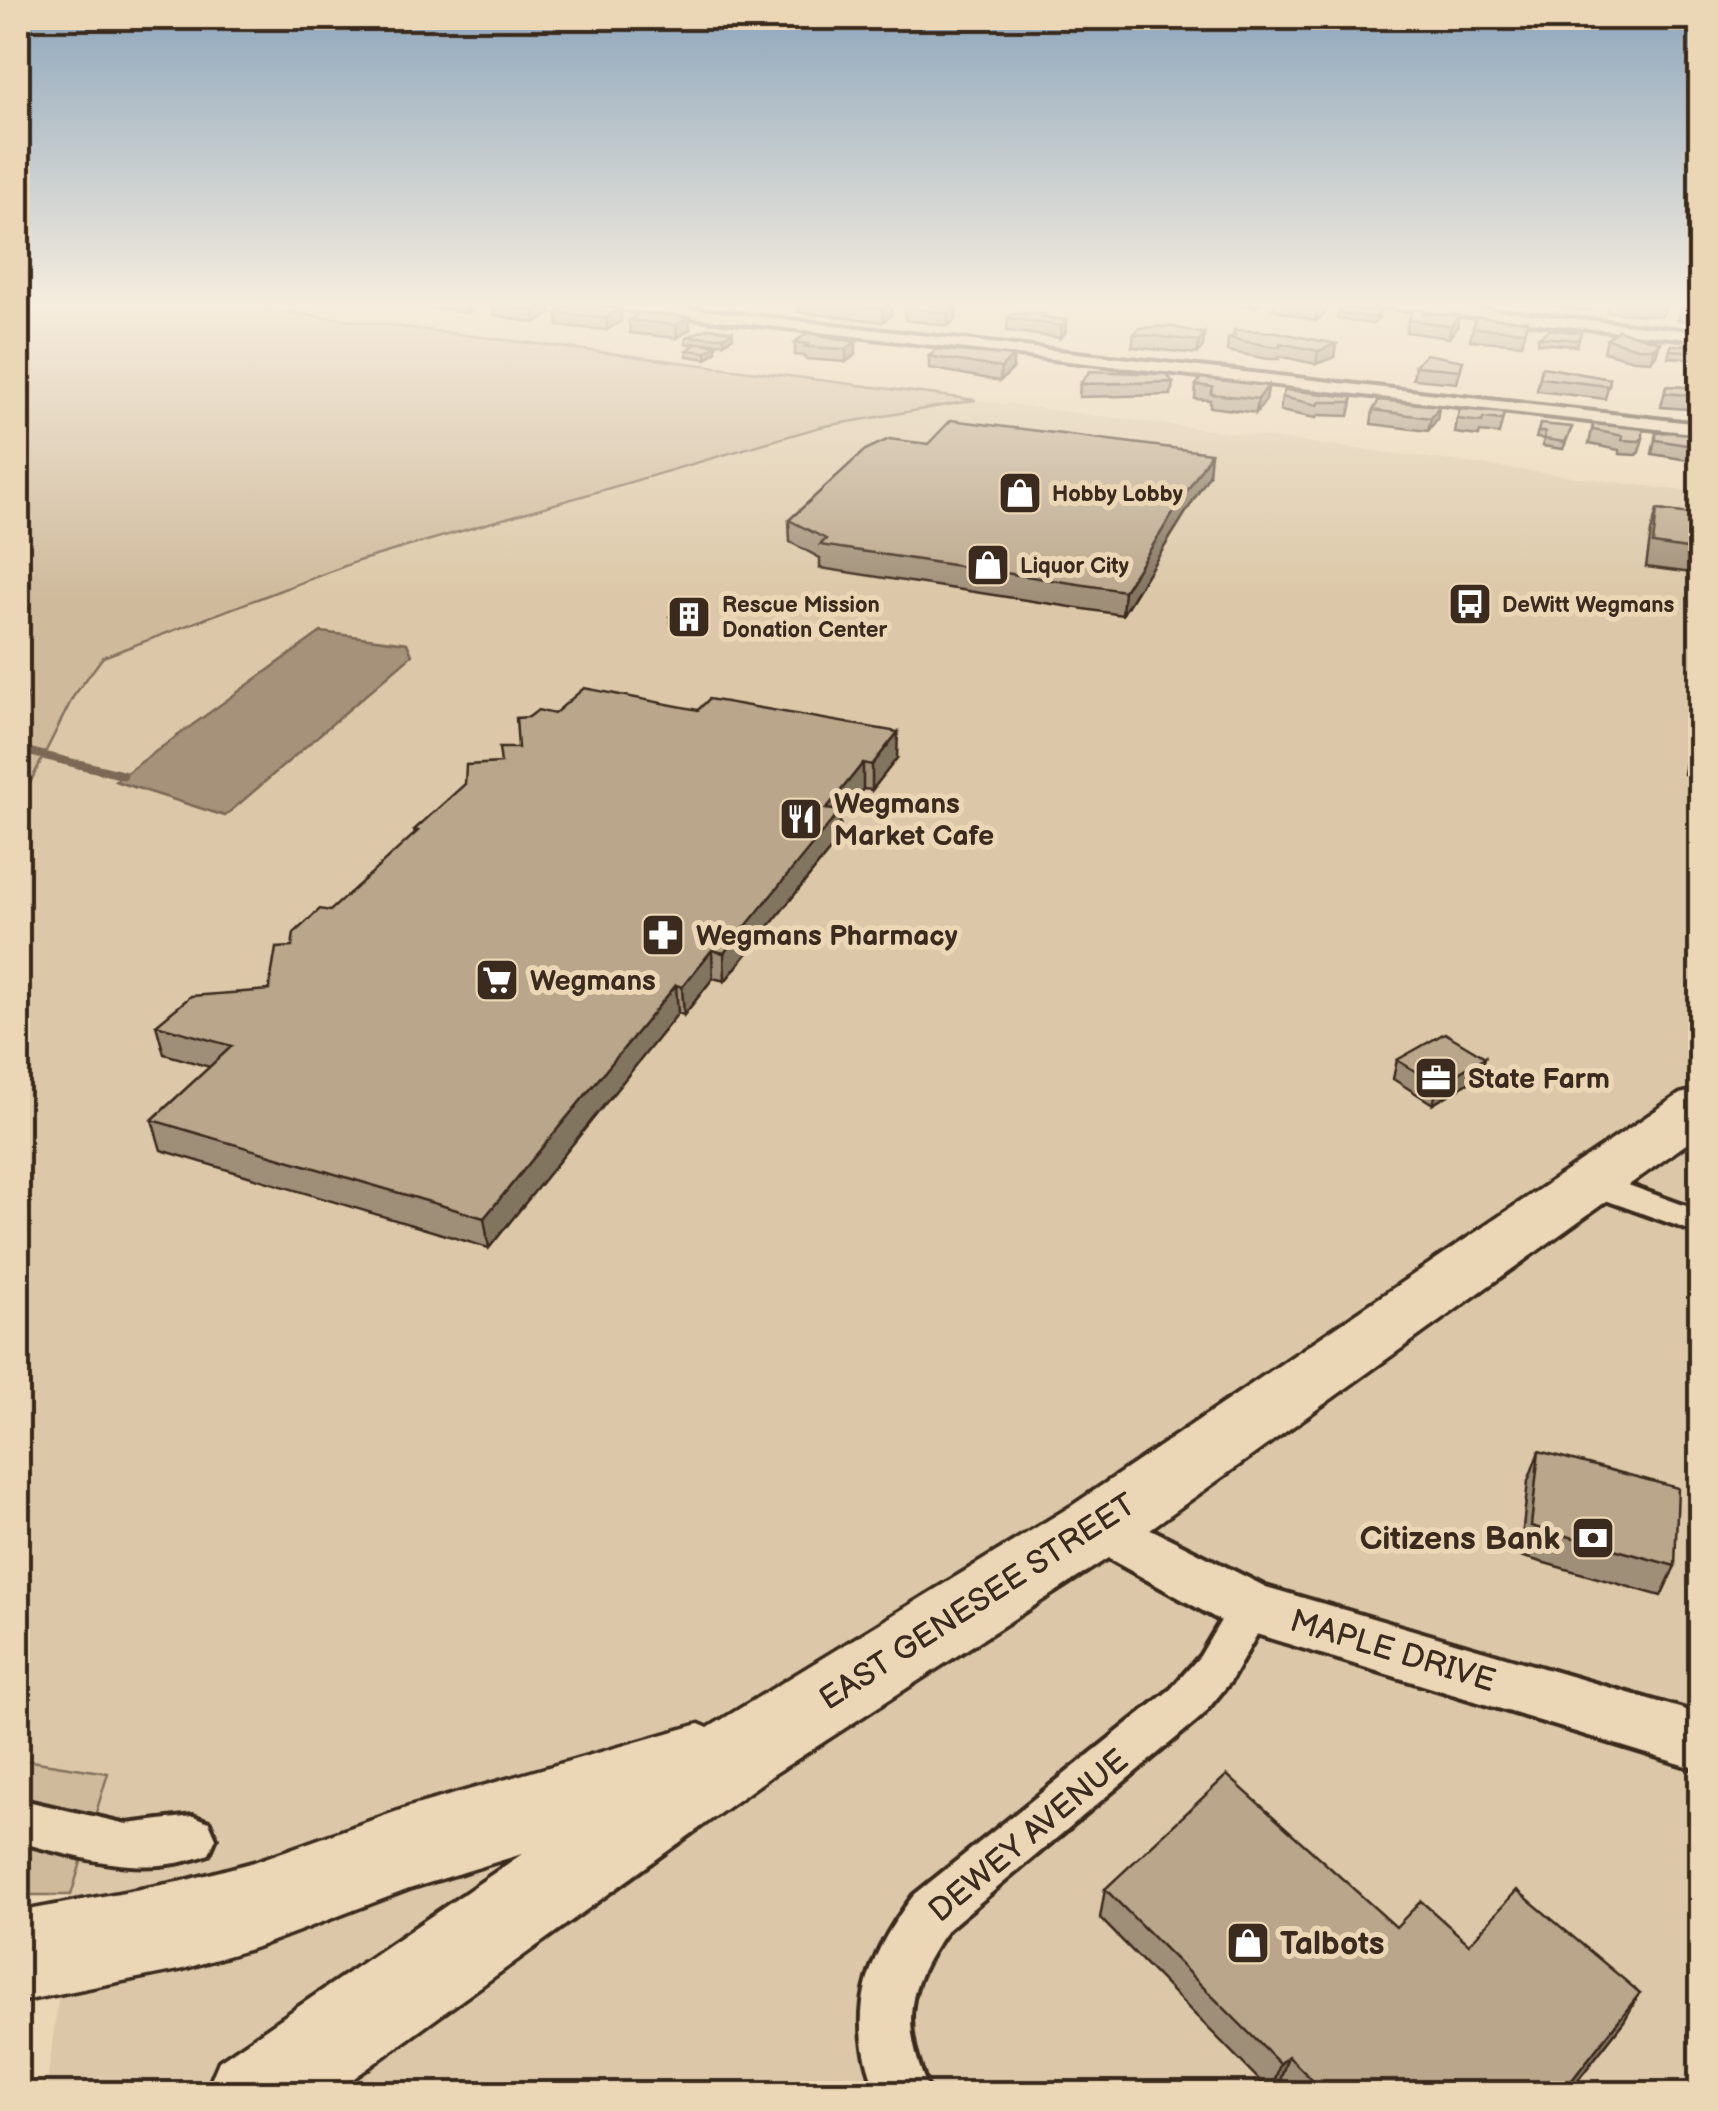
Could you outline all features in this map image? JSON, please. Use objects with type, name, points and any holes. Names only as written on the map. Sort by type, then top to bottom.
[{"type":"highway","name":"EAST GENESEE STREET","points":[[252,2094],[745,1748],[1098,1526],[1595,1184],[1700,1107]]},
{"type":"highway","points":[[18,1957],[183,1925],[254,1905],[409,1848],[745,1748]]},
{"type":"street","points":[[1452,401],[1700,429]]},
{"type":"street","points":[[1595,1184],[1700,1224]]},
{"type":"street","name":"MAPLE DRIVE","points":[[1098,1526],[1251,1608],[1700,1742]]},
{"type":"street","name":"DEWEY AVENUE","points":[[904,2094],[884,2034],[886,1996],[904,1946],[932,1912],[1186,1703],[1215,1668],[1251,1608]]},
{"type":"street","points":[[18,1821],[127,1846],[193,1838]]},
{"type":"shaded area","points":[[18,401],[973,401],[820,427],[358,561],[103,657],[73,697],[18,807]]},
{"type":"shaded area","points":[[980,401],[1700,493],[1700,2093],[46,2093],[71,1895],[107,1774],[24,1760],[18,1752],[18,807],[73,697],[102,657],[358,561],[820,427]]},
{"type":"shaded area","points":[[321,632],[407,643],[412,655],[225,816],[115,781]]},
{"type":"shaded area","points":[[18,1752],[24,1760],[108,1773],[71,1895],[18,1895]]},
{"type":"building","points":[[1298,401],[1352,401],[1320,402],[1318,405]]},
{"type":"building","points":[[1379,401],[1439,406],[1431,418],[1373,410]]},
{"type":"building","points":[[1460,409],[1504,413],[1502,420],[1483,418],[1482,422],[1457,419]]},
{"type":"building","points":[[951,420],[1211,453],[1124,591],[820,545],[826,539],[789,520],[865,450],[889,439],[928,444]]},
{"type":"building","points":[[1540,424],[1572,427],[1565,442],[1544,439],[1545,432],[1538,432]]},
{"type":"building","points":[[1593,424],[1643,429],[1643,438],[1622,440],[1623,436],[1593,430]]},
{"type":"building","points":[[1656,433],[1700,435],[1698,447],[1656,440]]},
{"type":"building","points":[[1657,510],[1700,515],[1700,551],[1653,544]]},
{"type":"building","points":[[689,599],[706,602],[688,619],[670,616]]},
{"type":"building","name":"Wegmans","points":[[584,688],[698,710],[709,699],[898,732],[872,765],[863,763],[826,809],[840,811],[724,953],[712,950],[682,987],[676,985],[484,1218],[152,1120],[232,1046],[156,1025],[191,996],[269,990],[276,948],[292,947],[294,933],[320,909],[330,911],[418,831],[414,830],[465,784],[466,765],[501,763],[499,748],[518,748],[516,718],[529,717],[538,710],[554,714]]},
{"type":"building","points":[[1688,752],[1700,754],[1700,767],[1686,765]]},
{"type":"building","points":[[1445,1033],[1485,1057],[1438,1085],[1397,1060]]},
{"type":"building","points":[[1539,1451],[1678,1488],[1675,1566],[1531,1526]]},
{"type":"building","name":"Talbots","points":[[1227,1775],[1396,1927],[1421,1901],[1469,1944],[1517,1890],[1640,1993],[1561,2094],[1326,2094],[1288,2056],[1280,2064],[1105,1889]]},
{"type":"waterway","points":[[18,693],[24,695],[18,736]]},
{"type":"waterway","points":[[18,749],[89,767]]},
{"type":"waterway","points":[[79,764],[123,775]]},
{"type":"place","name":"Hobby Lobby","points":[[1020,493]]},
{"type":"place","name":"Liquor City","points":[[988,565]]},
{"type":"place","name":"DeWitt Wegmans","points":[[1470,604]]},
{"type":"place","name":"Rescue Mission Donation Center","points":[[689,617]]},
{"type":"place","name":"Wegmans Market Cafe","points":[[801,819]]},
{"type":"place","name":"Wegmans Pharmacy","points":[[663,935]]},
{"type":"place","name":"Wegmans","points":[[497,980]]},
{"type":"place","name":"State Farm","points":[[1436,1078]]},
{"type":"place","name":"Citizens Bank","points":[[1593,1538]]},
{"type":"place","name":"Talbots","points":[[1248,1943]]}]
